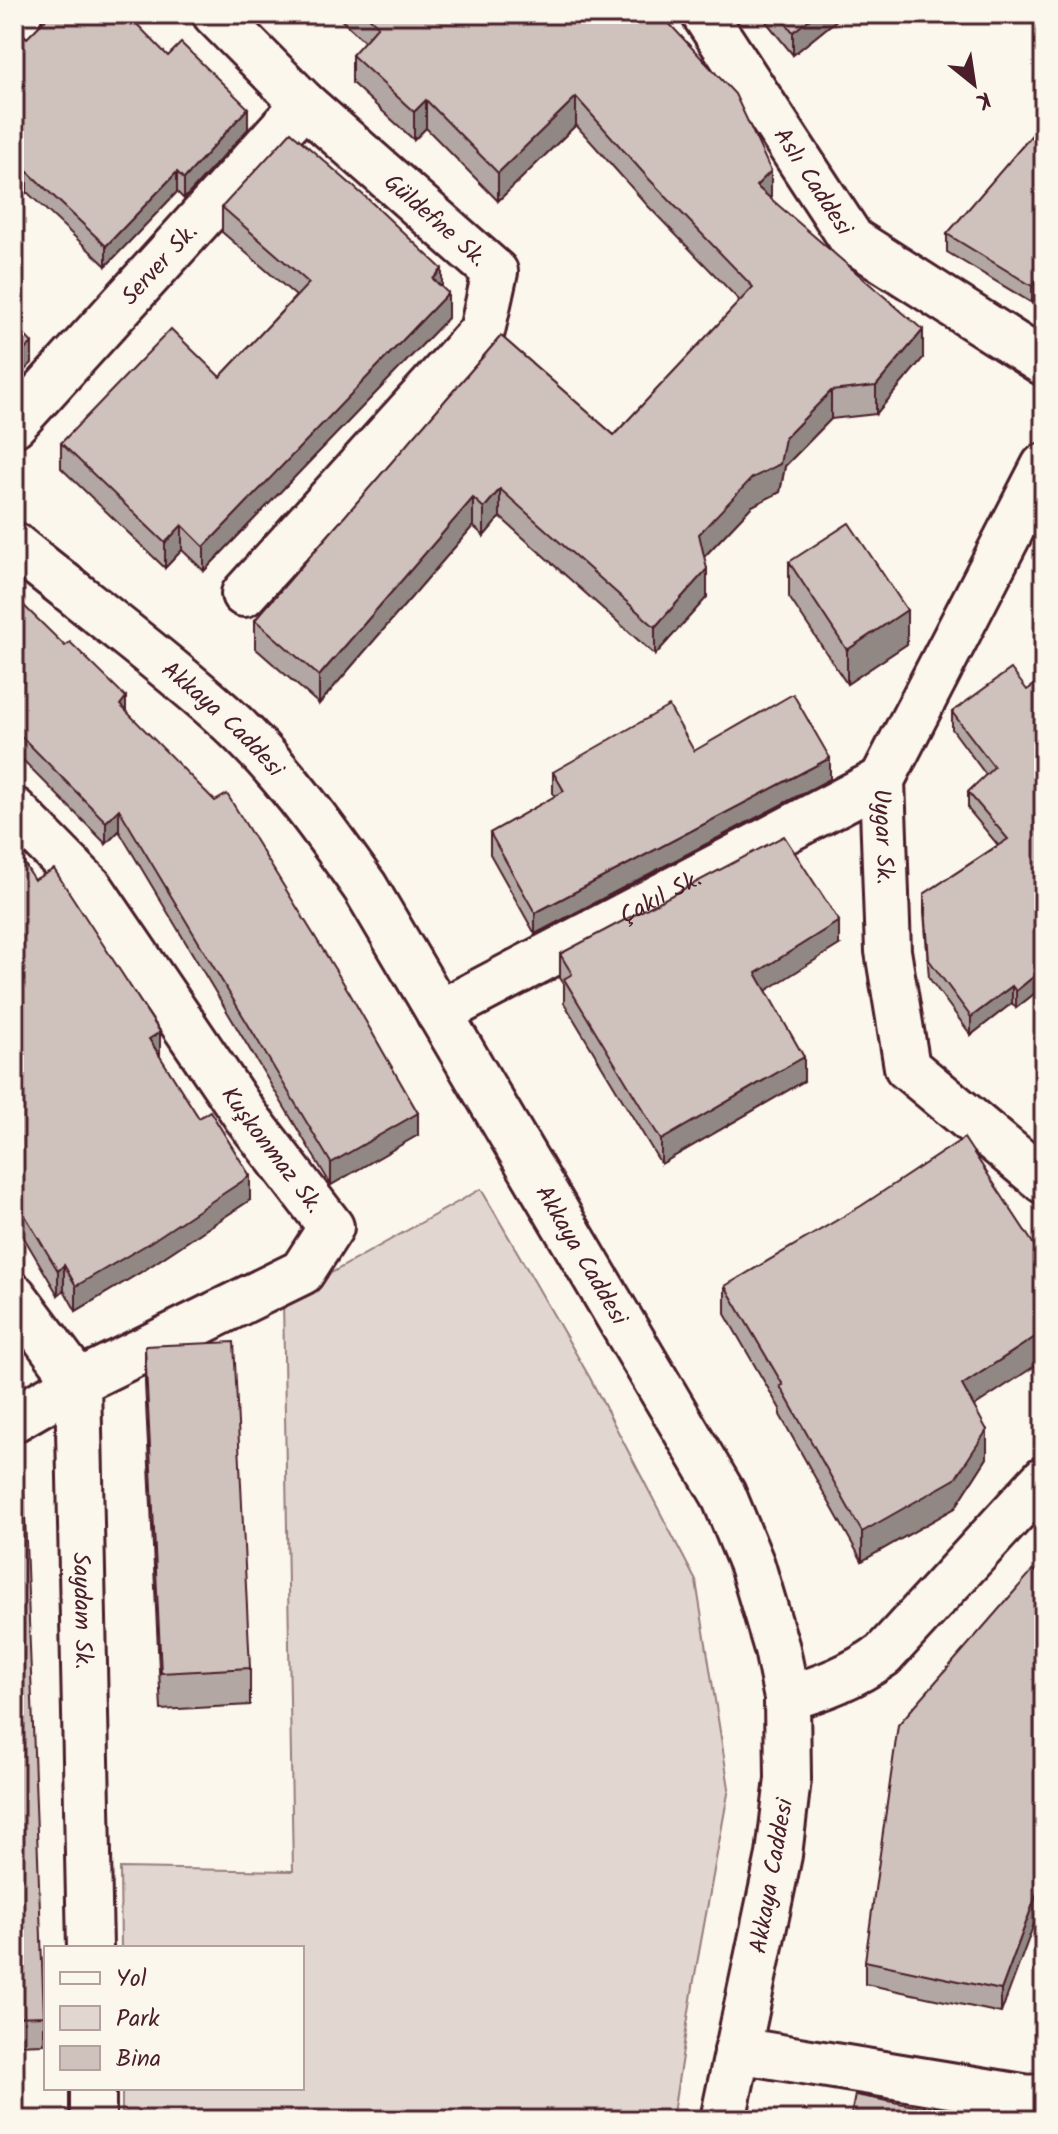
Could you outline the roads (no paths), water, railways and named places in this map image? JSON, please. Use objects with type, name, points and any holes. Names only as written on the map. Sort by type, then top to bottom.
[{"type":"street","points":[[14,19],[19,14]]},
{"type":"street","name":"Güldefne Sk.","points":[[215,14],[304,104],[495,272],[482,331],[244,594]]},
{"type":"street","name":"Aslı Caddesi","points":[[704,14],[852,240],[1044,363]]},
{"type":"street","name":"Server Sk.","points":[[14,424],[304,104]]},
{"type":"street","name":"Uygar Sk.","points":[[1044,466],[882,780],[888,951],[907,1067],[1044,1181]]},
{"type":"street","name":"Akkaya Caddesi","points":[[14,545],[222,714],[274,767],[317,820],[365,887],[723,1494],[752,1565],[777,1649],[787,1698],[788,1779],[779,1855],[723,2120]]},
{"type":"street","name":"Çakıl Sk.","points":[[439,1013],[882,780]]},
{"type":"street","name":"Kuşkonmaz Sk.","points":[[14,810],[91,888],[245,1115],[331,1227],[302,1272],[78,1382],[14,1419]]},
{"type":"street","points":[[14,1296],[78,1382]]},
{"type":"street","name":"Saydam Sk.","points":[[78,1382],[90,1946]]},
{"type":"street","points":[[787,1698],[823,1688],[858,1672],[883,1655],[1044,1479]]},
{"type":"street","points":[[737,2050],[1029,2098],[1044,2096]]},
{"type":"street","points":[[93,2090],[93,2120]]}]
